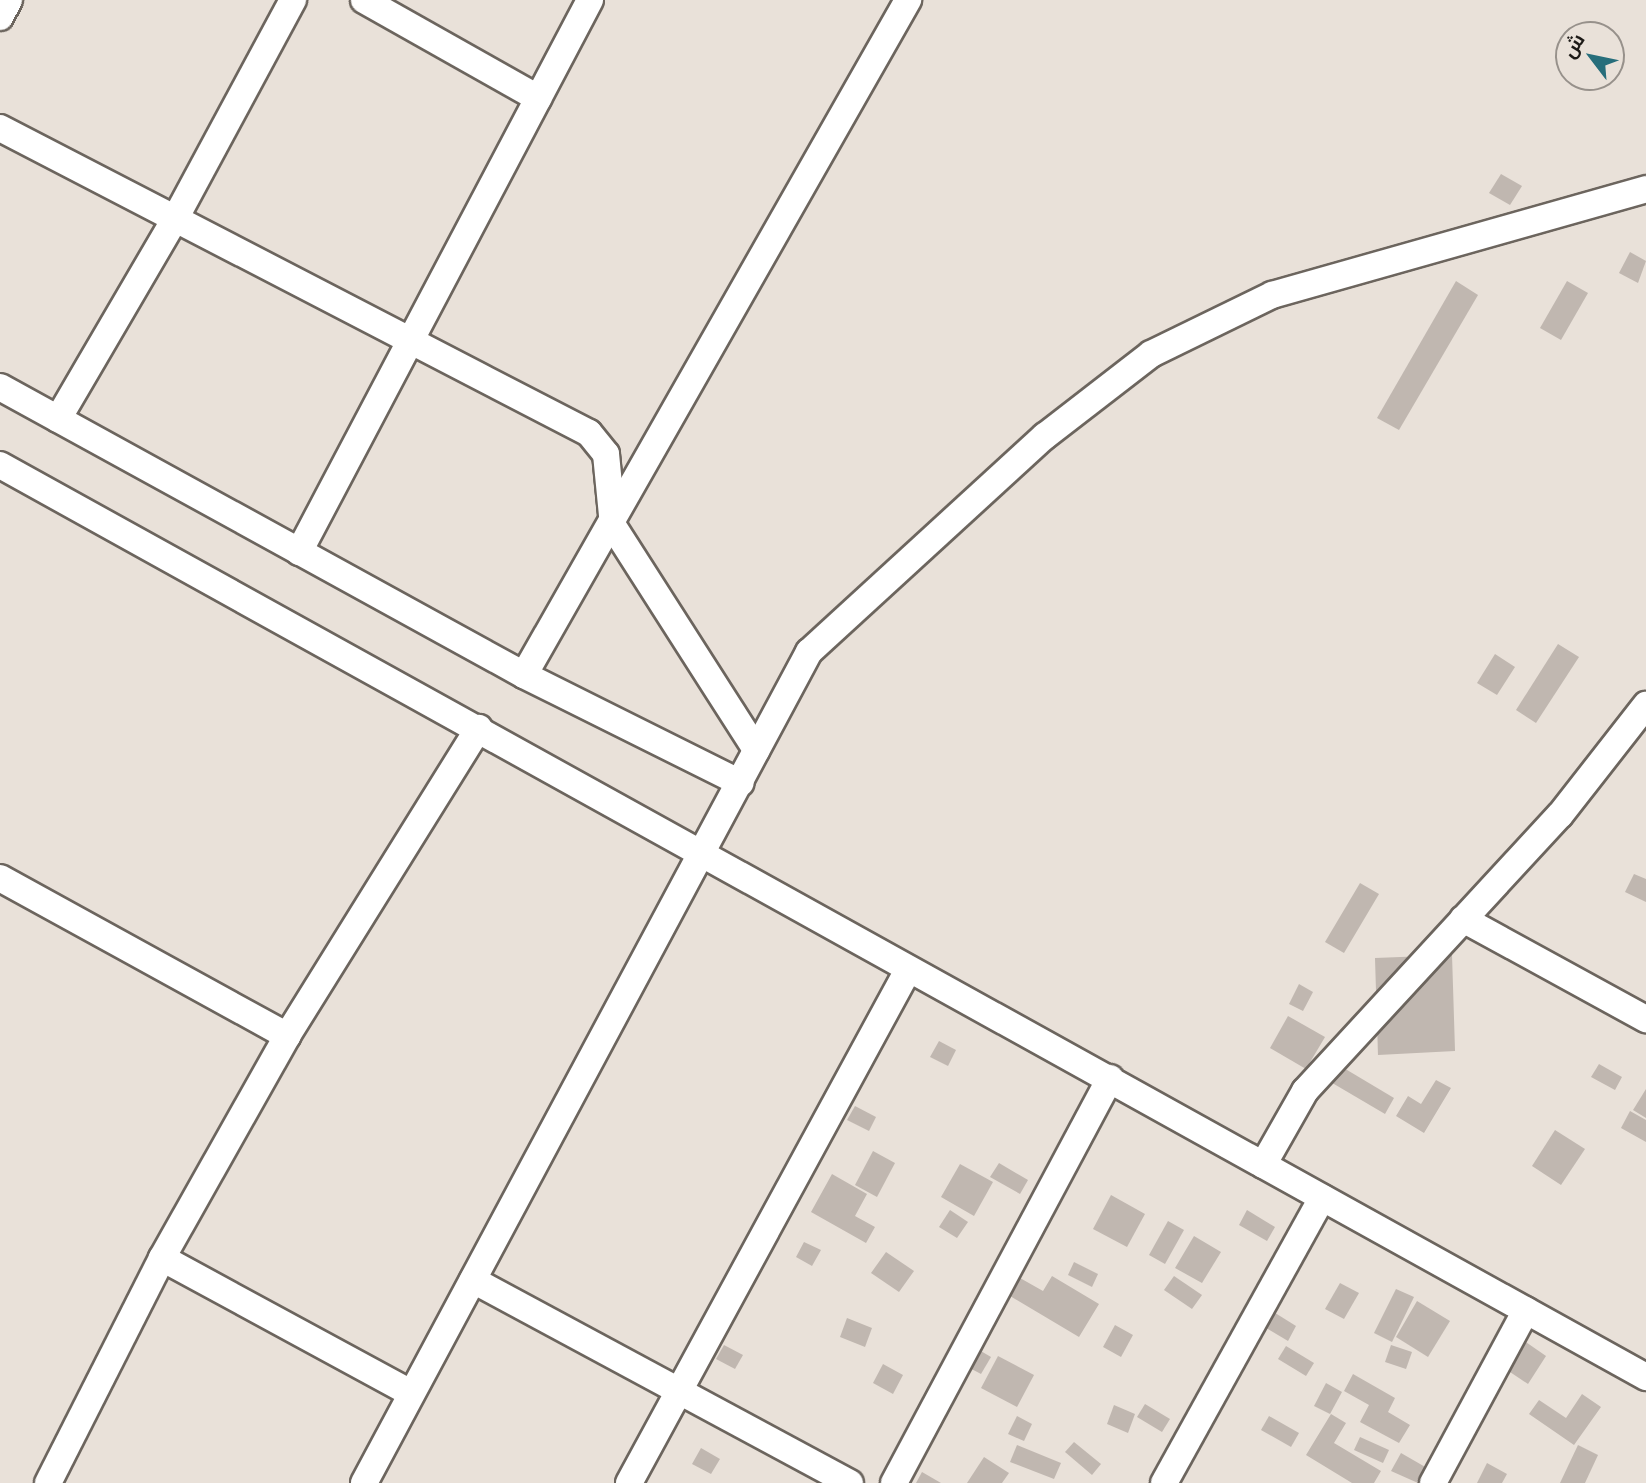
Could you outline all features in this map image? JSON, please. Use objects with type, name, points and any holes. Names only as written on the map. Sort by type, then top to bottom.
[{"type":"street","points":[[0,17],[9,0]]},
{"type":"street","points":[[58,419],[175,219],[293,0]]},
{"type":"street","points":[[364,0],[538,98]]},
{"type":"street","points":[[299,552],[408,340],[590,0]]},
{"type":"street","points":[[524,675],[614,526],[908,0]]},
{"type":"street","points":[[0,128],[600,442],[610,472],[614,526],[756,750]]},
{"type":"street","points":[[364,1483],[809,652],[1045,436],[1151,354],[1272,295],[1646,189]]},
{"type":"street","points":[[0,387],[524,675],[741,783]]},
{"type":"street","points":[[0,465],[704,851],[908,970],[1110,1078],[1646,1377]]},
{"type":"street","points":[[1263,1165],[1306,1091],[1560,815],[1646,705]]},
{"type":"street","points":[[48,1483],[162,1258],[287,1036],[479,728]]},
{"type":"street","points":[[0,878],[287,1036]]},
{"type":"street","points":[[1463,919],[1646,1019]]},
{"type":"street","points":[[629,1483],[682,1391],[908,970]]},
{"type":"street","points":[[894,1483],[1110,1078]]},
{"type":"street","points":[[1164,1483],[1322,1198]]},
{"type":"street","points":[[162,1258],[411,1393]]},
{"type":"street","points":[[473,1280],[850,1483]]},
{"type":"street","points":[[1433,1483],[1526,1310]]},
{"type":"building","points":[[1501,174],[1522,186],[1510,205],[1489,193]]},
{"type":"building","points":[[1630,252],[1646,261],[1638,283],[1619,273]]},
{"type":"building","points":[[1456,281],[1478,295],[1399,430],[1377,418]]},
{"type":"building","points":[[1567,281],[1588,293],[1561,340],[1540,328]]},
{"type":"building","points":[[1558,644],[1579,657],[1536,723],[1516,710]]},
{"type":"building","points":[[1495,654],[1515,667],[1497,695],[1477,683]]},
{"type":"building","points":[[1634,874],[1646,879],[1646,902],[1625,892]]},
{"type":"building","points":[[1360,883],[1379,894],[1344,953],[1325,942]]},
{"type":"building","points":[[1452,955],[1455,1051],[1378,1055],[1375,958]]},
{"type":"building","points":[[1299,984],[1313,992],[1303,1011],[1289,1004]]},
{"type":"building","points":[[1288,1016],[1325,1037],[1306,1069],[1270,1048]]},
{"type":"building","points":[[939,1041],[956,1050],[948,1066],[930,1057]]},
{"type":"building","points":[[1327,1058],[1394,1098],[1385,1114],[1317,1074]]},
{"type":"building","points":[[1599,1064],[1622,1077],[1615,1090],[1591,1077]]},
{"type":"building","points":[[1436,1080],[1451,1088],[1424,1133],[1396,1116],[1408,1096],[1421,1104]]},
{"type":"building","points":[[1646,1089],[1646,1118],[1633,1110]]},
{"type":"building","points":[[855,1106],[876,1117],[869,1131],[847,1120]]},
{"type":"building","points":[[1630,1111],[1646,1120],[1646,1142],[1621,1128]]},
{"type":"building","points":[[1555,1130],[1585,1149],[1561,1185],[1532,1166]]},
{"type":"building","points":[[873,1151],[895,1163],[877,1197],[855,1185]]},
{"type":"building","points":[[999,1163],[1028,1180],[1020,1194],[990,1177]]},
{"type":"building","points":[[960,1164],[993,1182],[974,1216],[941,1197]]},
{"type":"building","points":[[832,1174],[867,1194],[855,1216],[875,1227],[866,1243],[811,1212]]},
{"type":"building","points":[[1111,1195],[1145,1214],[1127,1247],[1093,1229]]},
{"type":"building","points":[[950,1210],[968,1222],[957,1238],[939,1227]]},
{"type":"building","points":[[1247,1210],[1275,1227],[1267,1241],[1239,1225]]},
{"type":"building","points":[[1168,1221],[1184,1230],[1165,1264],[1149,1255]]},
{"type":"building","points":[[1194,1236],[1221,1252],[1202,1283],[1175,1268]]},
{"type":"building","points":[[804,1242],[821,1250],[812,1266],[796,1257]]},
{"type":"building","points":[[886,1252],[914,1271],[899,1292],[871,1273]]},
{"type":"building","points":[[1074,1262],[1098,1274],[1092,1287],[1068,1275]]},
{"type":"building","points":[[1052,1276],[1099,1304],[1079,1337],[1010,1296],[1020,1278],[1043,1291]]},
{"type":"building","points":[[1174,1276],[1202,1295],[1192,1309],[1164,1290]]},
{"type":"building","points":[[1340,1283],[1359,1293],[1344,1319],[1325,1309]]},
{"type":"building","points":[[1396,1289],[1414,1297],[1392,1342],[1374,1333]]},
{"type":"building","points":[[1417,1301],[1450,1321],[1428,1357],[1396,1337]]},
{"type":"building","points":[[1272,1311],[1296,1326],[1288,1341],[1263,1326]]},
{"type":"building","points":[[847,1318],[872,1328],[865,1347],[840,1337]]},
{"type":"building","points":[[1115,1325],[1133,1335],[1121,1357],[1103,1347]]},
{"type":"building","points":[[1523,1340],[1546,1356],[1528,1384],[1504,1368]]},
{"type":"building","points":[[724,1345],[743,1355],[735,1369],[716,1359]]},
{"type":"building","points":[[1391,1345],[1412,1352],[1406,1369],[1385,1362]]},
{"type":"building","points":[[1286,1346],[1314,1363],[1306,1376],[1278,1359]]},
{"type":"building","points":[[974,1347],[991,1357],[981,1374],[964,1365]]},
{"type":"building","points":[[998,1356],[1034,1375],[1017,1407],[981,1388]]},
{"type":"building","points":[[883,1364],[903,1375],[893,1394],[873,1383]]},
{"type":"building","points":[[1353,1374],[1395,1398],[1388,1412],[1410,1425],[1399,1443],[1360,1422],[1369,1405],[1344,1391]]},
{"type":"building","points":[[1326,1383],[1342,1392],[1330,1414],[1314,1406]]},
{"type":"building","points":[[1582,1394],[1601,1407],[1574,1445],[1529,1414],[1539,1400],[1566,1418]]},
{"type":"building","points":[[1145,1404],[1170,1419],[1162,1432],[1137,1417]]},
{"type":"building","points":[[1114,1405],[1135,1414],[1128,1433],[1107,1424]]},
{"type":"building","points":[[1331,1414],[1346,1423],[1334,1443],[1381,1471],[1374,1483],[1352,1483],[1306,1455]]},
{"type":"building","points":[[1017,1416],[1032,1424],[1024,1441],[1008,1434]]},
{"type":"building","points":[[1269,1416],[1299,1433],[1291,1447],[1261,1430]]},
{"type":"building","points":[[1360,1437],[1389,1450],[1383,1463],[1354,1450]]},
{"type":"building","points":[[1074,1442],[1101,1464],[1092,1475],[1065,1452]]},
{"type":"building","points":[[1017,1445],[1061,1463],[1054,1479],[1010,1462]]},
{"type":"building","points":[[1578,1445],[1598,1455],[1585,1483],[1560,1483]]},
{"type":"building","points":[[701,1448],[720,1459],[711,1474],[692,1464]]},
{"type":"building","points":[[1401,1453],[1427,1468],[1418,1483],[1391,1471]]},
{"type":"building","points":[[984,1457],[1009,1473],[1002,1483],[967,1483]]},
{"type":"building","points":[[1487,1463],[1507,1474],[1502,1483],[1477,1483]]},
{"type":"building","points":[[922,1472],[941,1483],[916,1483]]}]
